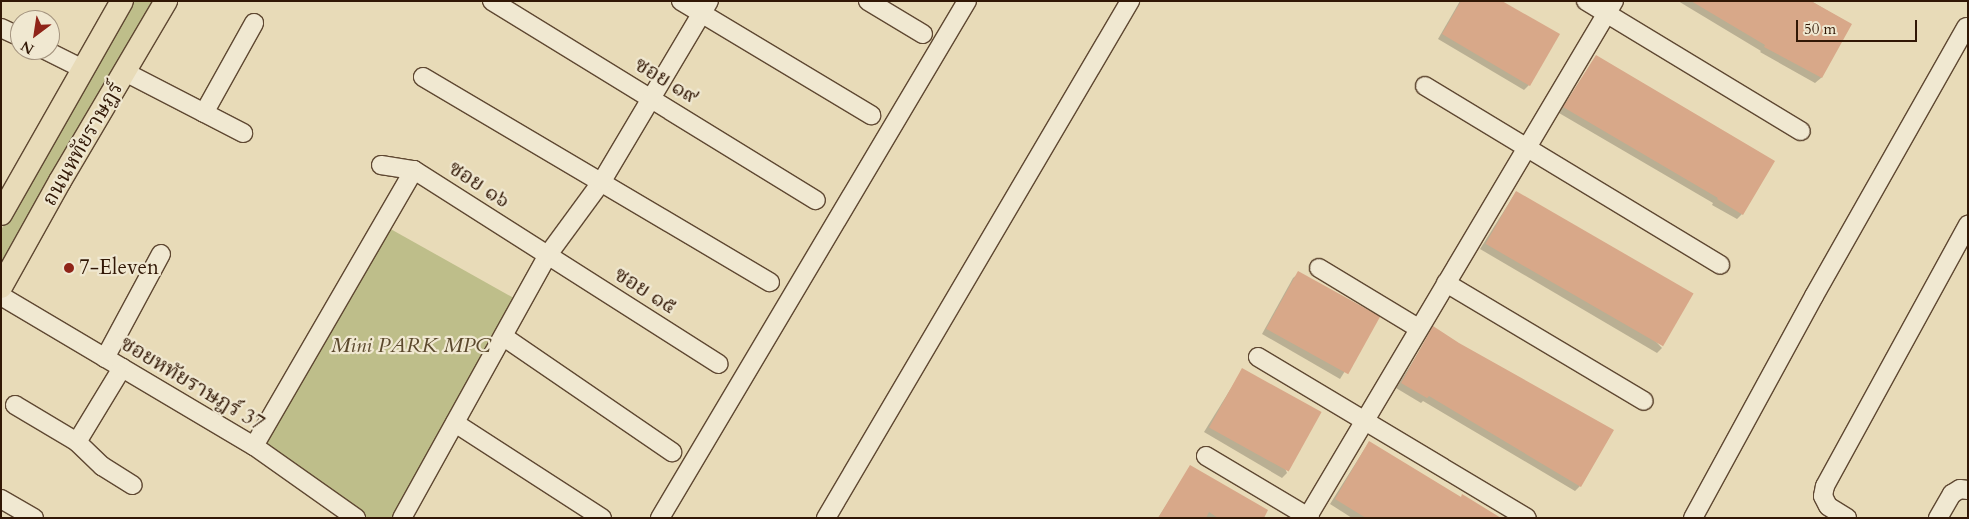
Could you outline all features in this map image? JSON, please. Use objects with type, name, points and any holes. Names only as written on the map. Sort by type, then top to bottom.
[{"type":"main road","name":"ถนนหทัยราษฎร์","points":[[1,214],[122,1]]},
{"type":"main road","name":"ถนนหทัยราษฎร์","points":[[1,287],[60,181],[166,1]]},
{"type":"street","name":"ซอย ๑๙","points":[[492,1],[816,200]]},
{"type":"street","points":[[681,1],[705,7],[871,115]]},
{"type":"street","points":[[868,1],[922,34]]},
{"type":"street","points":[[660,518],[967,1]]},
{"type":"street","points":[[826,518],[1130,1]]},
{"type":"street","points":[[1586,1],[1610,8],[1802,131]]},
{"type":"street","points":[[402,518],[504,337],[547,256],[602,182],[705,7]]},
{"type":"street","points":[[1206,456],[1308,517],[1418,328],[1528,148],[1610,8]]},
{"type":"street","points":[[204,113],[254,22]]},
{"type":"street","points":[[1693,518],[1814,296],[1966,27]]},
{"type":"street","points":[[60,58],[83,69]]},
{"type":"street","points":[[125,72],[243,133]]},
{"type":"street","points":[[423,77],[770,282]]},
{"type":"street","points":[[1425,86],[1720,265]]},
{"type":"street","name":"ซอย ๑๖","points":[[381,165],[414,170],[547,256]]},
{"type":"street","points":[[254,446],[414,170]]},
{"type":"street","points":[[1847,518],[1828,506],[1823,496],[1825,486],[1968,225]]},
{"type":"street","points":[[105,358],[161,254]]},
{"type":"street","name":"ซอย ๑๕","points":[[547,256],[719,364]]},
{"type":"street","points":[[1319,268],[1418,328]]},
{"type":"street","points":[[1446,283],[1644,401]]},
{"type":"street","name":"ซอยหทัยราษฎร์ 37","points":[[1,296],[254,446],[356,518]]},
{"type":"street","points":[[504,337],[672,452]]},
{"type":"street","points":[[1258,357],[1527,518]]},
{"type":"street","points":[[77,442],[122,368]]},
{"type":"street","points":[[15,405],[77,442],[102,466],[132,485]]},
{"type":"street","points":[[455,423],[602,518]]},
{"type":"street","points":[[1938,518],[1952,494],[1967,486]]},
{"type":"street","points":[[1,499],[27,516]]},
{"type":"green space","points":[[132,1],[156,1],[1,272],[1,230]]},
{"type":"green space","name":"Mini PARK MPC","points":[[387,227],[528,306],[402,518],[362,518],[260,450]]},
{"type":"building","points":[[1461,1],[1502,1],[1560,34],[1530,86],[1442,34]]},
{"type":"building","points":[[1691,1],[1811,1],[1852,24],[1822,78],[1764,47],[1765,45]]},
{"type":"building","points":[[1596,55],[1775,161],[1743,215],[1718,198],[1563,107]]},
{"type":"building","points":[[1516,191],[1694,294],[1663,346],[1486,244]]},
{"type":"building","points":[[1298,271],[1380,317],[1348,374],[1266,329]]},
{"type":"building","points":[[1433,326],[1459,343],[1614,430],[1581,487],[1429,396],[1427,398],[1401,383]]},
{"type":"building","points":[[1242,368],[1322,412],[1289,472],[1209,427]]},
{"type":"building","points":[[1369,441],[1461,497],[1462,494],[1501,518],[1366,518],[1335,499]]},
{"type":"building","points":[[1190,465],[1268,510],[1264,518],[1218,518],[1209,512],[1206,518],[1158,518]]},
{"type":"place","name":"7-Eleven","points":[[69,268]]}]
